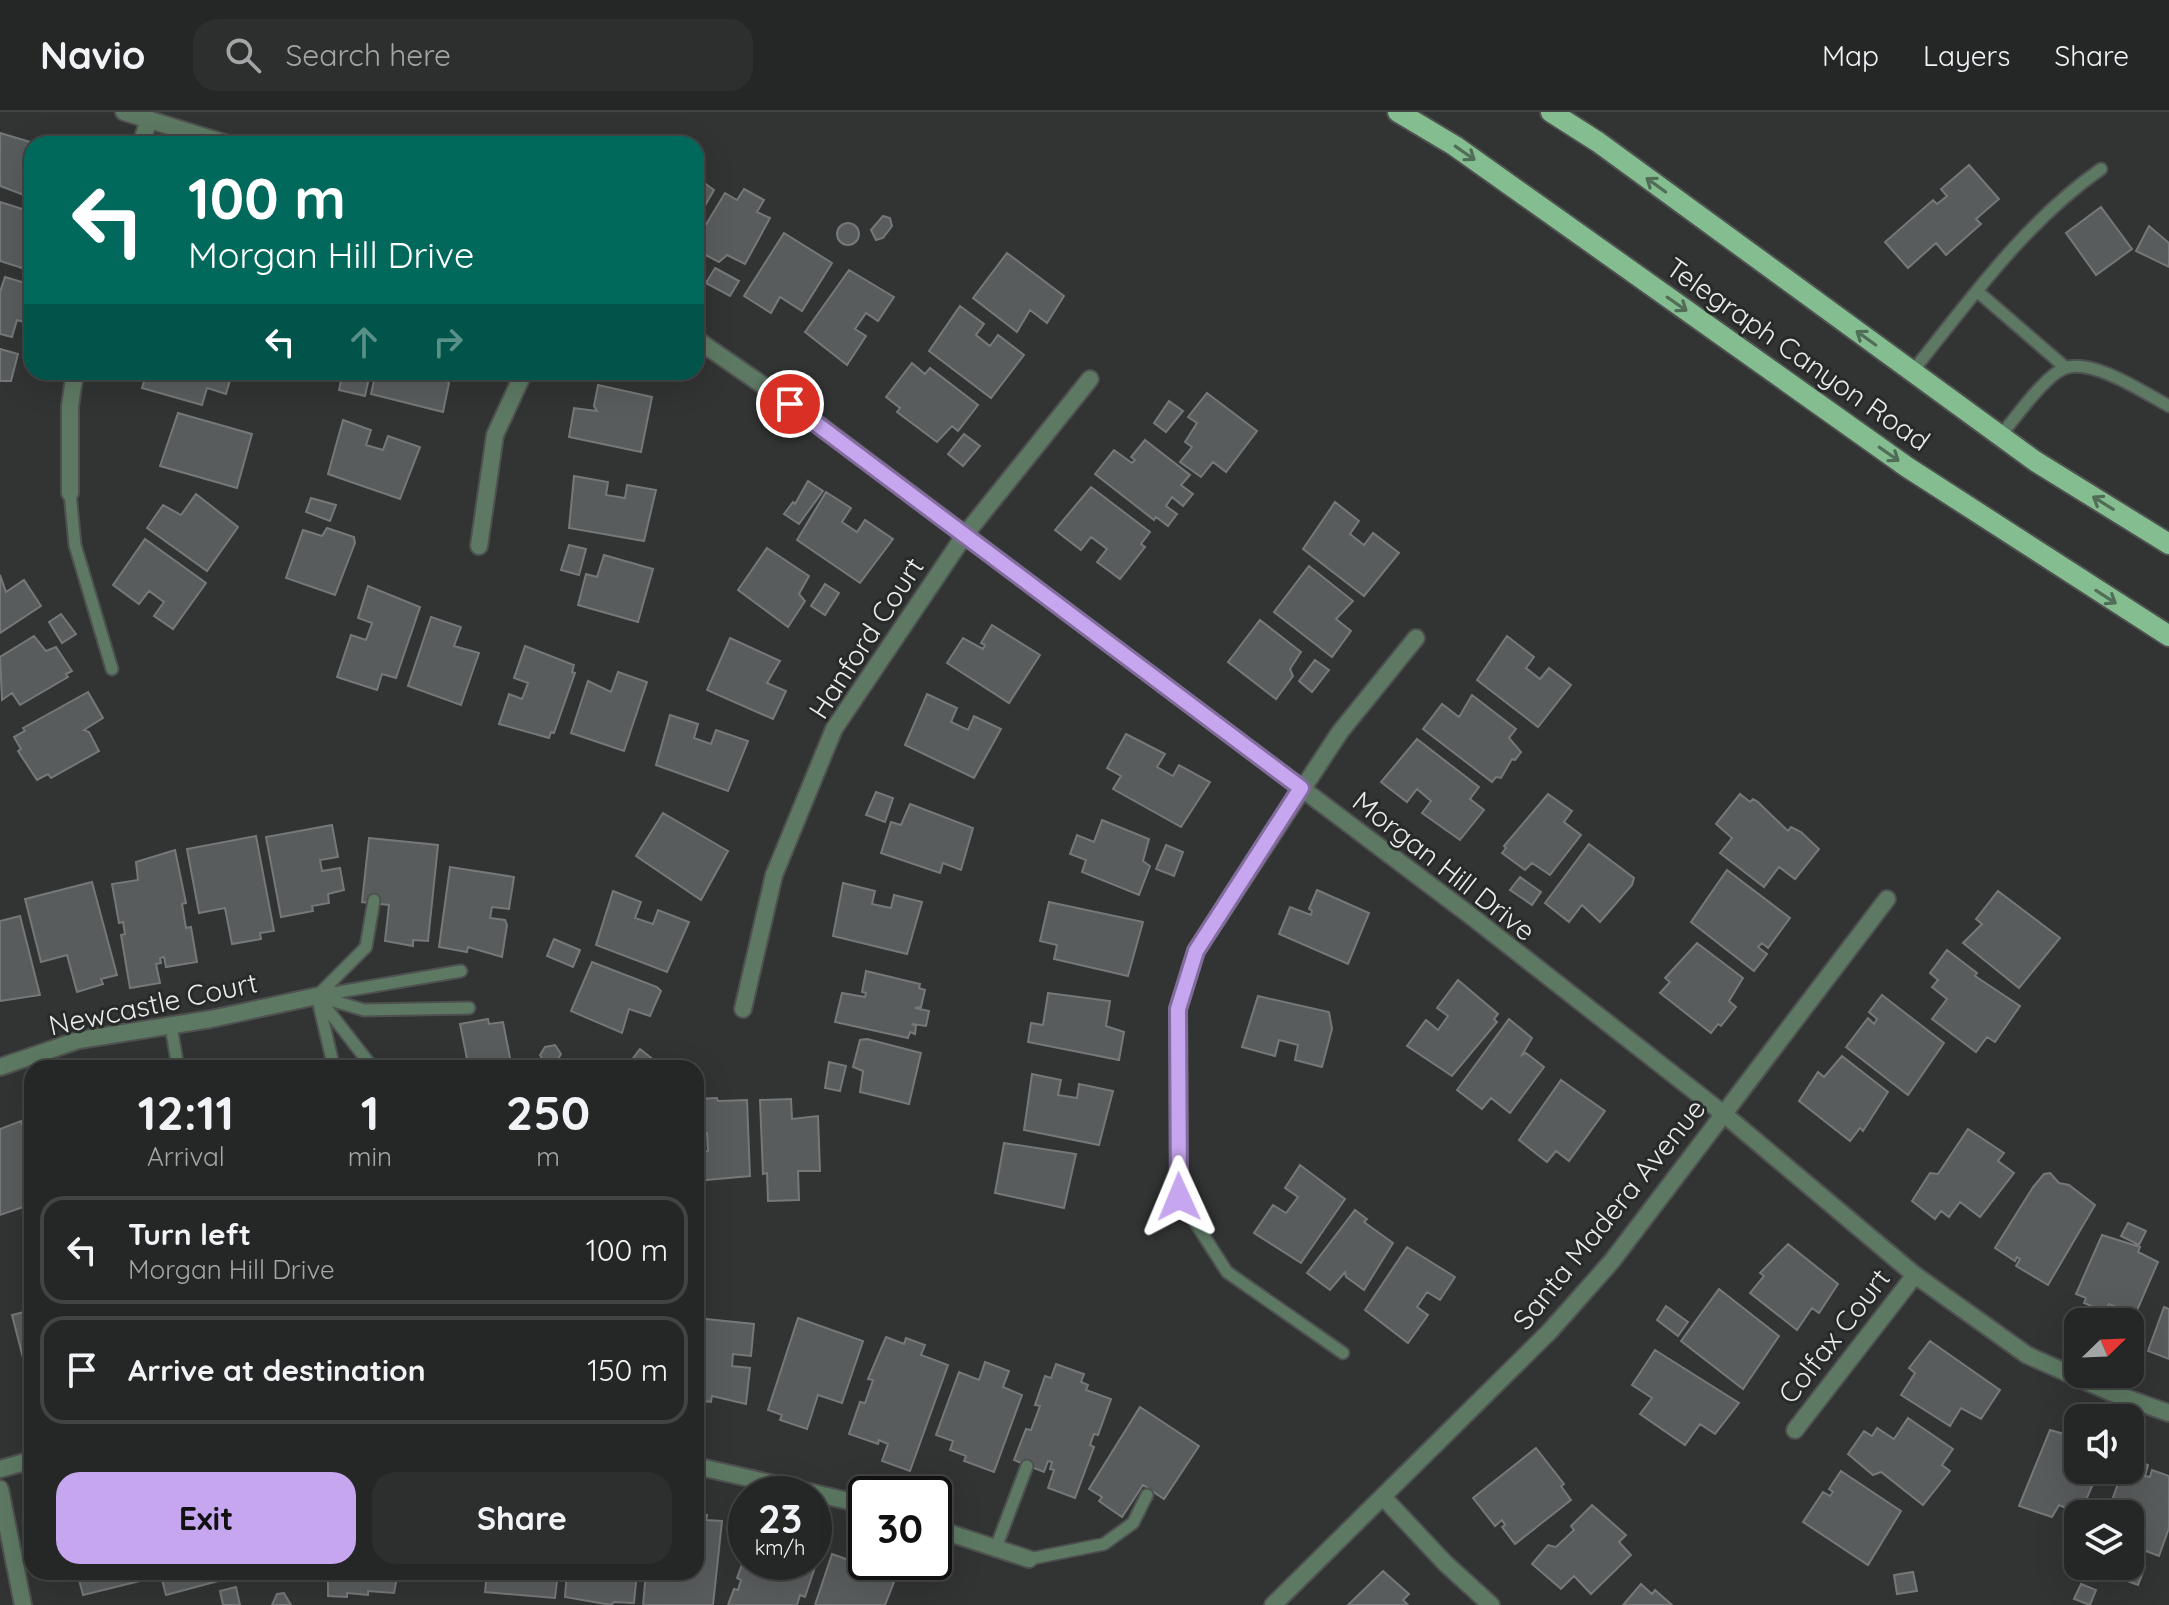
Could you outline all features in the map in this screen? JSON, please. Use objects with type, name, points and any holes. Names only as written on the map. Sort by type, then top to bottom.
[{"type":"main road","name":"Telegraph Canyon Road","points":[[1398,112],[1455,146],[1907,467],[2169,636]]},
{"type":"main road","name":"Telegraph Canyon Road","points":[[1551,112],[1598,142],[2000,436],[2169,544]]},
{"type":"street","points":[[124,112],[203,136]]},
{"type":"street","points":[[144,136],[149,119]]},
{"type":"street","name":"Morgan Hill Drive","points":[[704,345],[806,415],[1301,788],[1725,1115],[1915,1275],[2027,1355],[2169,1413]]},
{"type":"street","name":"Hanford Court","points":[[743,1009],[774,875],[834,729],[964,536],[1090,379]]},
{"type":"street","points":[[70,493],[70,406],[74,380]]},
{"type":"street","points":[[479,546],[495,435],[520,380]]},
{"type":"street","points":[[1179,1197],[1178,1009],[1196,951],[1340,732],[1416,638]]},
{"type":"street","name":"Santa Madera Avenue","points":[[1273,1605],[1550,1331],[1612,1261],[1887,899]]},
{"type":"street","name":"Newcastle Court","points":[[0,1067],[79,1040],[171,1026],[317,996]]},
{"type":"street","name":"Colfax Court","points":[[1795,1430],[1915,1275]]},
{"type":"street","points":[[0,1469],[24,1462]]},
{"type":"street","points":[[704,1468],[848,1501]]},
{"type":"street","points":[[0,1489],[23,1605]]},
{"type":"street","points":[[1383,1497],[1445,1563],[1491,1605]]},
{"type":"street","points":[[952,1534],[1029,1559]]},
{"type":"lane","points":[[1912,372],[1977,291],[2062,196],[2101,169]]},
{"type":"lane","points":[[1977,291],[2066,368]]},
{"type":"lane","points":[[2000,436],[2052,377],[2066,368],[2088,366],[2169,406]]},
{"type":"lane","points":[[70,493],[75,545],[112,669]]},
{"type":"lane","points":[[317,996],[366,947],[374,900]]},
{"type":"lane","points":[[317,996],[461,971]]},
{"type":"lane","points":[[317,996],[364,1010],[469,1008]]},
{"type":"lane","points":[[317,996],[332,1060]]},
{"type":"lane","points":[[317,996],[367,1060]]},
{"type":"lane","points":[[171,1026],[177,1060]]},
{"type":"lane","points":[[1179,1197],[1227,1272],[1343,1353]]},
{"type":"lane","points":[[995,1550],[1027,1466]]},
{"type":"lane","points":[[1029,1559],[1104,1544],[1133,1523],[1147,1495]]},
{"type":"building","points":[[0,133],[24,140],[24,195],[0,186]]},
{"type":"building","points":[[1969,165],[1999,199],[1976,219],[1981,224],[1946,255],[1936,243],[1908,268],[1885,242],[1933,200],[1937,204],[1947,196],[1941,189]]},
{"type":"building","points":[[704,183],[714,190],[704,207]]},
{"type":"building","points":[[744,189],[764,200],[757,212],[770,218],[745,264],[727,255],[719,262],[704,254],[704,228],[725,193],[737,200]]},
{"type":"building","points":[[0,202],[24,210],[24,269],[0,261]]},
{"type":"building","points":[[2101,207],[2132,249],[2096,275],[2066,233]]},
{"type":"building","points":[[883,216],[890,218],[892,226],[883,238],[876,240],[871,230]]},
{"type":"building","points":[[848,223],[859,234],[848,245],[837,234]]},
{"type":"building","points":[[2149,226],[2169,243],[2169,267],[2136,251]]},
{"type":"building","points":[[784,233],[832,263],[802,311],[780,297],[771,313],[744,296]]},
{"type":"building","points":[[1007,253],[1064,296],[1047,323],[1030,310],[1017,332],[973,298]]},
{"type":"building","points":[[715,268],[739,281],[730,296],[706,283]]},
{"type":"building","points":[[849,270],[894,297],[878,321],[866,313],[855,329],[866,336],[847,365],[805,332]]},
{"type":"building","points":[[5,277],[24,283],[24,322],[17,320],[12,337],[0,334],[0,292]]},
{"type":"building","points":[[960,306],[984,324],[976,335],[990,346],[998,335],[1024,355],[991,398],[929,351]]},
{"type":"building","points":[[0,349],[18,354],[11,381],[0,381]]},
{"type":"building","points":[[912,363],[925,374],[930,368],[978,405],[958,431],[952,426],[937,442],[897,412],[900,408],[886,397]]},
{"type":"building","points":[[144,380],[230,380],[226,394],[207,388],[202,405],[142,388]]},
{"type":"building","points":[[341,380],[368,380],[365,396],[339,390]]},
{"type":"building","points":[[374,380],[446,380],[449,383],[443,412],[371,394]]},
{"type":"building","points":[[598,385],[652,397],[641,452],[569,437],[574,408],[597,411],[594,406]]},
{"type":"building","points":[[1207,393],[1257,431],[1226,472],[1213,462],[1201,477],[1180,462],[1192,447],[1185,442],[1197,423],[1188,417]]},
{"type":"building","points":[[1169,401],[1183,411],[1166,432],[1154,423]]},
{"type":"building","points":[[178,413],[252,434],[237,488],[160,466]]},
{"type":"building","points":[[343,420],[371,430],[366,445],[383,450],[388,436],[420,447],[400,499],[328,474]]},
{"type":"building","points":[[964,434],[980,446],[963,466],[948,454]]},
{"type":"building","points":[[1145,440],[1190,475],[1181,485],[1193,494],[1183,506],[1172,497],[1166,506],[1177,514],[1168,526],[1156,517],[1154,520],[1095,474],[1114,450],[1132,463],[1135,460],[1131,457]]},
{"type":"building","points":[[574,476],[608,482],[606,495],[625,498],[627,485],[656,490],[644,541],[569,528]]},
{"type":"building","points":[[808,481],[823,491],[799,524],[784,514],[793,502],[795,504]]},
{"type":"building","points":[[1091,487],[1150,532],[1141,544],[1145,547],[1120,579],[1097,562],[1107,549],[1091,537],[1081,550],[1055,530]]},
{"type":"building","points":[[826,492],[851,508],[842,522],[857,532],[865,520],[893,539],[860,583],[797,540]]},
{"type":"building","points":[[196,494],[238,527],[207,571],[147,528],[163,505],[181,515]]},
{"type":"building","points":[[311,498],[336,505],[330,521],[306,512]]},
{"type":"building","points":[[1335,502],[1359,521],[1350,534],[1364,545],[1373,533],[1399,553],[1364,596],[1303,549]]},
{"type":"building","points":[[327,528],[354,537],[355,543],[335,595],[286,578],[303,530],[322,536]]},
{"type":"building","points":[[145,539],[206,583],[173,629],[154,616],[164,602],[149,591],[139,604],[113,585]]},
{"type":"building","points":[[569,545],[586,549],[579,575],[561,570]]},
{"type":"building","points":[[767,548],[809,576],[799,594],[805,601],[788,627],[738,590]]},
{"type":"building","points":[[604,555],[653,569],[638,622],[578,605],[586,574],[597,577]]},
{"type":"building","points":[[1309,566],[1353,601],[1336,619],[1351,631],[1332,657],[1274,612]]},
{"type":"building","points":[[0,575],[6,592],[24,580],[41,606],[0,633]]},
{"type":"building","points":[[825,584],[839,593],[825,615],[811,606]]},
{"type":"building","points":[[368,586],[420,607],[396,678],[382,674],[377,690],[337,677],[351,635],[366,640],[372,623],[358,618]]},
{"type":"building","points":[[61,614],[76,634],[62,643],[49,622]]},
{"type":"building","points":[[431,617],[461,627],[454,646],[479,653],[461,705],[408,686]]},
{"type":"building","points":[[1260,620],[1301,652],[1290,669],[1293,676],[1276,699],[1228,662]]},
{"type":"building","points":[[992,625],[1040,655],[1009,703],[947,663],[963,638],[983,649],[985,645],[981,643]]},
{"type":"building","points":[[34,636],[46,651],[56,647],[72,671],[66,674],[68,677],[20,705],[12,693],[2,700],[0,657]]},
{"type":"building","points":[[1507,636],[1534,657],[1526,668],[1540,679],[1549,668],[1571,685],[1538,727],[1477,680]]},
{"type":"building","points":[[730,638],[780,661],[767,683],[786,691],[773,719],[707,690]]},
{"type":"building","points":[[525,646],[574,665],[572,672],[575,673],[554,733],[551,732],[549,738],[499,724],[509,694],[522,699],[528,683],[514,678]]},
{"type":"building","points":[[1315,660],[1329,670],[1312,692],[1299,681]]},
{"type":"building","points":[[618,672],[647,682],[624,751],[571,733],[588,681],[611,692]]},
{"type":"building","points":[[88,692],[103,718],[84,730],[89,732],[99,751],[51,778],[48,774],[37,780],[18,751],[21,749],[14,737],[25,731],[23,728]]},
{"type":"building","points":[[927,694],[957,708],[951,722],[968,730],[974,716],[1001,729],[974,778],[905,745]]},
{"type":"building","points":[[1472,695],[1516,729],[1509,738],[1521,752],[1515,760],[1512,759],[1501,778],[1496,777],[1492,782],[1423,729],[1442,704],[1459,717]]},
{"type":"building","points":[[670,715],[698,724],[694,738],[711,744],[716,730],[748,741],[728,791],[656,765]]},
{"type":"building","points":[[1126,734],[1165,754],[1157,767],[1173,776],[1179,765],[1210,782],[1181,827],[1113,789],[1121,776],[1107,768]]},
{"type":"building","points":[[1417,739],[1479,787],[1470,799],[1484,810],[1460,840],[1422,813],[1431,801],[1417,789],[1407,802],[1381,782]]},
{"type":"building","points":[[876,792],[893,798],[885,822],[866,815]]},
{"type":"building","points":[[1548,794],[1572,811],[1564,822],[1581,835],[1550,875],[1532,863],[1525,870],[1502,853],[1506,848],[1504,846]]},
{"type":"building","points":[[1740,794],[1750,802],[1753,799],[1758,802],[1788,831],[1791,827],[1801,832],[1819,849],[1795,879],[1779,867],[1764,887],[1720,853],[1732,838],[1716,824]]},
{"type":"building","points":[[910,804],[973,828],[961,870],[943,863],[940,873],[881,853],[891,822],[901,825]]},
{"type":"building","points":[[663,813],[728,851],[701,900],[636,856]]},
{"type":"building","points":[[1102,820],[1149,839],[1143,861],[1150,866],[1139,895],[1082,872],[1086,860],[1070,854],[1077,835],[1094,842]]},
{"type":"building","points":[[332,825],[338,857],[320,860],[322,871],[340,868],[344,890],[328,894],[329,903],[312,906],[313,911],[281,917],[266,837]]},
{"type":"building","points":[[256,836],[274,931],[260,933],[261,939],[232,944],[225,908],[199,913],[187,849]]},
{"type":"building","points":[[369,838],[438,845],[428,941],[413,940],[413,946],[385,941],[389,905],[362,902]]},
{"type":"building","points":[[1589,844],[1634,878],[1632,885],[1600,922],[1582,905],[1569,922],[1545,903]]},
{"type":"building","points":[[1166,845],[1183,852],[1174,876],[1156,869]]},
{"type":"building","points":[[175,850],[186,903],[182,904],[186,928],[191,927],[197,962],[166,967],[164,957],[160,958],[161,963],[156,964],[160,983],[130,988],[121,935],[125,934],[123,922],[119,923],[112,884],[138,880],[136,862]]},
{"type":"building","points":[[450,867],[514,877],[509,909],[492,907],[490,918],[505,920],[507,925],[502,957],[468,947],[467,952],[439,947]]},
{"type":"building","points":[[1727,870],[1790,918],[1768,948],[1762,943],[1758,947],[1767,954],[1754,971],[1691,922]]},
{"type":"building","points":[[1520,877],[1541,892],[1532,905],[1510,890]]},
{"type":"building","points":[[92,882],[117,975],[101,979],[103,984],[77,992],[67,955],[41,962],[25,899]]},
{"type":"building","points":[[843,883],[875,891],[872,904],[891,908],[894,895],[922,902],[907,954],[833,936]]},
{"type":"building","points":[[1317,890],[1369,913],[1348,964],[1279,934],[1290,907],[1311,915],[1309,909]]},
{"type":"building","points":[[613,891],[641,902],[635,918],[653,924],[658,910],[689,922],[667,972],[596,945]]},
{"type":"building","points":[[1998,891],[2060,938],[2019,988],[1963,943],[1982,924],[1976,919]]},
{"type":"building","points":[[1049,902],[1143,922],[1128,976],[1054,959],[1057,945],[1040,941]]},
{"type":"building","points":[[20,916],[40,995],[0,1001],[0,921]]},
{"type":"building","points":[[554,939],[580,950],[573,967],[547,956]]},
{"type":"building","points":[[1697,943],[1743,978],[1729,1001],[1736,1007],[1711,1033],[1660,993],[1670,982],[1665,978]]},
{"type":"building","points":[[1947,950],[1977,973],[1975,976],[2020,1006],[1995,1042],[1987,1037],[1976,1052],[1932,1019],[1947,999],[1932,987],[1938,980],[1930,973]]},
{"type":"building","points":[[592,962],[657,987],[661,991],[650,1016],[629,1009],[622,1033],[571,1011]]},
{"type":"building","points":[[866,971],[920,984],[919,988],[925,990],[921,1007],[915,1008],[929,1011],[926,1026],[912,1024],[916,1026],[915,1034],[910,1032],[908,1038],[835,1022],[842,993],[865,997],[866,993],[862,992]]},
{"type":"building","points":[[1458,980],[1498,1014],[1494,1019],[1497,1022],[1452,1076],[1407,1046],[1426,1020],[1438,1030],[1448,1016],[1437,1008]]},
{"type":"building","points":[[1048,993],[1110,1001],[1106,1026],[1124,1032],[1119,1060],[1028,1042],[1031,1023],[1043,1025]]},
{"type":"building","points":[[1882,995],[1944,1043],[1908,1095],[1846,1047],[1868,1018],[1874,1024],[1877,1019],[1869,1012]]},
{"type":"building","points":[[1258,996],[1329,1012],[1332,1029],[1322,1067],[1295,1060],[1298,1045],[1279,1040],[1275,1056],[1242,1047]]},
{"type":"building","points":[[488,1019],[489,1024],[503,1022],[510,1060],[462,1060],[467,1059],[460,1024]]},
{"type":"building","points":[[1509,1019],[1532,1038],[1522,1055],[1526,1053],[1544,1067],[1510,1113],[1491,1098],[1482,1109],[1457,1090]]},
{"type":"building","points":[[867,1039],[921,1053],[909,1104],[860,1092],[863,1071],[853,1067],[860,1040]]},
{"type":"building","points":[[555,1045],[561,1054],[558,1060],[543,1060],[540,1055],[545,1047]]},
{"type":"building","points":[[640,1049],[654,1060],[632,1060]]},
{"type":"building","points":[[1842,1056],[1888,1092],[1863,1131],[1860,1128],[1850,1141],[1799,1101],[1818,1072],[1824,1077]]},
{"type":"building","points":[[829,1062],[846,1066],[840,1091],[825,1088]]},
{"type":"building","points":[[1032,1074],[1061,1080],[1058,1095],[1077,1098],[1079,1084],[1113,1091],[1099,1145],[1024,1130]]},
{"type":"building","points":[[1561,1080],[1605,1111],[1569,1161],[1556,1151],[1547,1162],[1519,1140]]},
{"type":"building","points":[[704,1099],[747,1100],[750,1176],[704,1180],[704,1151],[708,1151],[707,1133],[704,1133]]},
{"type":"building","points":[[791,1099],[792,1119],[818,1116],[820,1171],[798,1171],[799,1200],[768,1201],[767,1173],[763,1174],[760,1100]]},
{"type":"building","points":[[21,1121],[24,1130],[24,1207],[0,1215],[0,1129]]},
{"type":"building","points":[[1968,1129],[2004,1153],[1998,1161],[2014,1173],[1980,1217],[1960,1202],[1949,1217],[1941,1211],[1935,1219],[1912,1201],[1930,1173],[1938,1174]]},
{"type":"building","points":[[1004,1143],[1076,1154],[1064,1208],[995,1193]]},
{"type":"building","points":[[1300,1165],[1345,1199],[1301,1263],[1254,1233],[1273,1205],[1286,1213],[1298,1197],[1285,1188]]},
{"type":"building","points":[[2050,1173],[2059,1183],[2069,1185],[2095,1205],[2048,1285],[2016,1266],[2020,1259],[2017,1257],[2015,1261],[1995,1248],[2033,1187],[2044,1174]]},
{"type":"building","points":[[1355,1210],[1367,1219],[1364,1222],[1393,1243],[1364,1290],[1346,1277],[1345,1272],[1330,1290],[1307,1273]]},
{"type":"building","points":[[2128,1223],[2146,1231],[2139,1245],[2121,1236]]},
{"type":"building","points":[[2102,1235],[2140,1247],[2138,1252],[2158,1262],[2138,1308],[2118,1308],[2109,1304],[2107,1308],[2096,1308],[2084,1303],[2086,1298],[2076,1294]]},
{"type":"building","points":[[1788,1244],[1838,1284],[1819,1313],[1812,1308],[1797,1330],[1750,1293],[1764,1276],[1760,1273]]},
{"type":"building","points":[[1407,1247],[1455,1277],[1440,1300],[1427,1292],[1417,1307],[1428,1315],[1408,1343],[1365,1310]]},
{"type":"building","points":[[1719,1289],[1779,1336],[1743,1389],[1681,1341]]},
{"type":"building","points":[[1666,1306],[1688,1322],[1678,1336],[1657,1320]]},
{"type":"building","points":[[2164,1307],[2169,1309],[2169,1359],[2148,1351]]},
{"type":"building","points":[[24,1312],[24,1362],[12,1315]]},
{"type":"building","points":[[798,1318],[863,1341],[842,1403],[818,1395],[807,1429],[780,1420],[782,1415],[768,1410]]},
{"type":"building","points":[[704,1319],[754,1324],[751,1356],[733,1354],[732,1366],[750,1368],[746,1404],[712,1396],[711,1402],[704,1401]]},
{"type":"building","points":[[886,1337],[904,1344],[906,1338],[925,1345],[921,1355],[948,1365],[910,1471],[882,1461],[888,1444],[879,1440],[878,1444],[849,1434],[860,1402],[865,1403],[873,1380],[868,1379]]},
{"type":"building","points":[[1930,1341],[2000,1390],[1981,1419],[1961,1408],[1950,1426],[1901,1395],[1915,1373],[1909,1368]]},
{"type":"building","points":[[1655,1350],[1739,1403],[1715,1434],[1700,1424],[1685,1445],[1640,1414],[1652,1398],[1632,1385]]},
{"type":"building","points":[[985,1362],[1009,1371],[1003,1387],[1022,1395],[994,1472],[964,1461],[966,1456],[950,1450],[953,1441],[936,1435],[959,1372],[979,1380]]},
{"type":"building","points":[[1056,1364],[1084,1374],[1081,1382],[1088,1385],[1086,1390],[1111,1399],[1098,1435],[1094,1434],[1090,1445],[1094,1447],[1075,1498],[1048,1488],[1054,1470],[1050,1469],[1052,1462],[1048,1461],[1044,1472],[1014,1460],[1026,1429],[1031,1430],[1040,1406],[1035,1405],[1045,1376],[1051,1378]]},
{"type":"building","points":[[1140,1407],[1199,1446],[1164,1499],[1143,1485],[1122,1517],[1099,1501],[1102,1497],[1089,1489]]},
{"type":"building","points":[[1908,1418],[1953,1449],[1942,1465],[1950,1471],[1923,1505],[1881,1472],[1873,1475],[1848,1454],[1864,1431],[1872,1436],[1877,1428],[1894,1439]]},
{"type":"building","points":[[2050,1430],[2064,1434],[2064,1484],[2093,1484],[2086,1500],[2064,1500],[2064,1507],[2059,1505],[2052,1517],[2019,1506]]},
{"type":"building","points":[[1536,1448],[1564,1484],[1561,1486],[1571,1500],[1515,1544],[1502,1527],[1505,1525],[1502,1520],[1495,1526],[1473,1498]]},
{"type":"building","points":[[2144,1463],[2148,1465],[2145,1476],[2150,1477],[2152,1470],[2169,1476],[2169,1528],[2159,1556],[2144,1550],[2144,1500],[2112,1500],[2118,1484],[2144,1484]]},
{"type":"building","points":[[1841,1471],[1901,1511],[1868,1565],[1803,1522],[1823,1492],[1830,1496],[1833,1492],[1829,1489]]},
{"type":"building","points":[[1592,1505],[1626,1535],[1619,1542],[1631,1555],[1591,1594],[1574,1576],[1561,1589],[1532,1564],[1548,1545],[1556,1547],[1574,1530],[1571,1526]]},
{"type":"building","points":[[704,1514],[707,1515],[706,1520],[722,1521],[713,1605],[643,1605],[645,1580],[704,1580]]},
{"type":"building","points":[[832,1554],[848,1560],[848,1580],[894,1582],[885,1605],[815,1605],[823,1580],[832,1580]]},
{"type":"building","points":[[1383,1571],[1409,1594],[1403,1600],[1408,1605],[1348,1605]]},
{"type":"building","points":[[1913,1572],[1917,1591],[1897,1594],[1894,1575]]},
{"type":"building","points":[[79,1580],[144,1580],[83,1595]]},
{"type":"building","points":[[162,1580],[222,1580],[166,1595]]},
{"type":"building","points":[[328,1580],[396,1580],[394,1593],[368,1591],[368,1595],[347,1593],[347,1597],[328,1596]]},
{"type":"building","points":[[486,1580],[557,1580],[555,1598],[485,1592]]},
{"type":"building","points":[[566,1580],[636,1580],[634,1603],[614,1602],[611,1605],[565,1597]]},
{"type":"building","points":[[741,1580],[811,1580],[805,1597],[800,1595],[797,1605],[728,1605],[734,1589],[738,1590]]},
{"type":"building","points":[[1641,1584],[1652,1594],[1655,1590],[1672,1605],[1623,1605]]},
{"type":"building","points":[[2081,1584],[2096,1590],[2090,1605],[2074,1599]]},
{"type":"building","points":[[236,1587],[240,1605],[223,1605],[220,1591]]},
{"type":"building","points":[[284,1593],[291,1605],[272,1605],[277,1594]]},
{"type":"route","points":[[790,404],[1301,788],[1196,951],[1178,1009],[1179,1197]]}]
